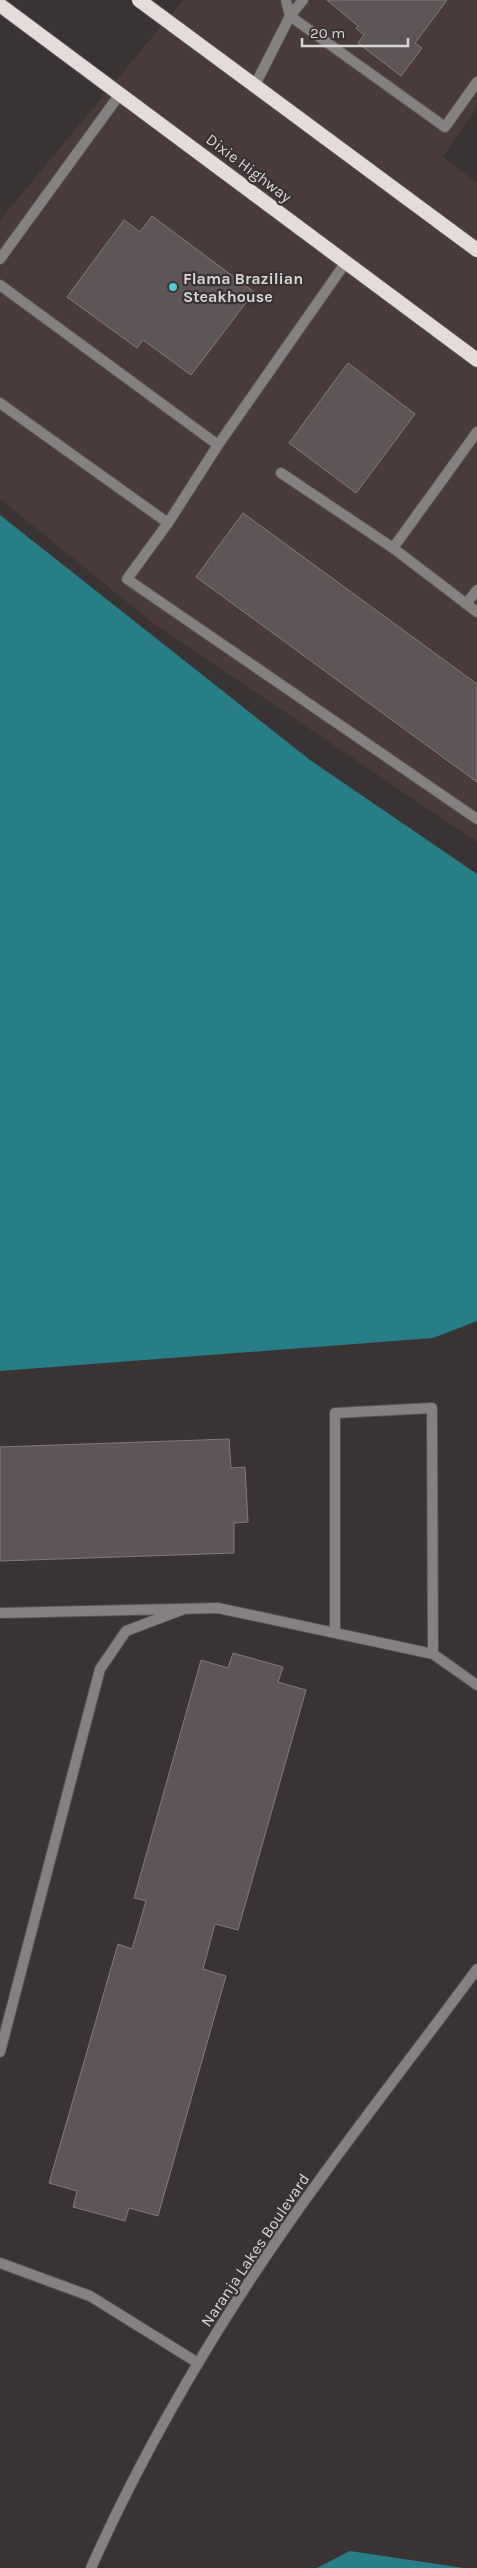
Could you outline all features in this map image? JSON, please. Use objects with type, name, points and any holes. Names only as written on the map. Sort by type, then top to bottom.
[{"type":"highway","points":[[140,0],[477,250]]},
{"type":"highway","name":"Dixie Highway","points":[[0,6],[477,360]]},
{"type":"street","points":[[286,0],[290,16],[445,127],[477,82]]},
{"type":"street","points":[[255,85],[290,16],[303,0]]},
{"type":"street","points":[[0,260],[120,94]]},
{"type":"street","points":[[346,262],[218,445],[168,523],[127,579],[477,819]]},
{"type":"street","points":[[0,285],[218,445]]},
{"type":"street","points":[[0,403],[168,523]]},
{"type":"street","points":[[393,548],[477,432]]},
{"type":"street","points":[[281,474],[393,548],[477,612]]},
{"type":"street","points":[[466,604],[477,590]]},
{"type":"street","points":[[335,1633],[335,1413],[432,1408],[433,1654]]},
{"type":"street","points":[[0,1613],[218,1608],[433,1654],[477,1684]]},
{"type":"street","points":[[0,2052],[100,1669],[126,1631],[184,1609]]},
{"type":"street","name":"Naranja Lakes Boulevard","points":[[91,2568],[152,2444],[198,2364],[289,2224],[477,1969]]},
{"type":"street","points":[[0,2263],[90,2296],[198,2364]]},
{"type":"shaded area","points":[[183,0],[477,0],[477,107],[443,157],[477,183],[477,842],[153,623],[0,499],[0,220]]},
{"type":"water","points":[[0,515],[310,760],[477,874],[477,1321],[433,1338],[0,1371]]},
{"type":"water","points":[[350,2551],[464,2568],[317,2568]]},
{"type":"building","points":[[327,0],[447,0],[415,43],[422,48],[401,76],[358,43],[364,35],[356,28],[358,26]]},
{"type":"building","points":[[152,216],[254,292],[191,375],[143,340],[137,348],[67,297],[124,220],[140,232]]},
{"type":"building","points":[[348,363],[415,414],[356,493],[289,443]]},
{"type":"building","points":[[243,513],[477,684],[477,782],[196,577]]},
{"type":"building","points":[[229,1439],[231,1468],[245,1467],[248,1522],[234,1523],[234,1553],[0,1561],[0,1447]]},
{"type":"building","points":[[233,1653],[283,1667],[278,1682],[306,1690],[238,1930],[215,1924],[203,1969],[226,1976],[158,2216],[129,2208],[125,2221],[73,2207],[77,2191],[49,2183],[118,1944],[132,1949],[146,1901],[134,1898],[201,1660],[228,1668]]},
{"type":"place","name":"Flama Brazilian Steakhouse","points":[[173,287]]}]
